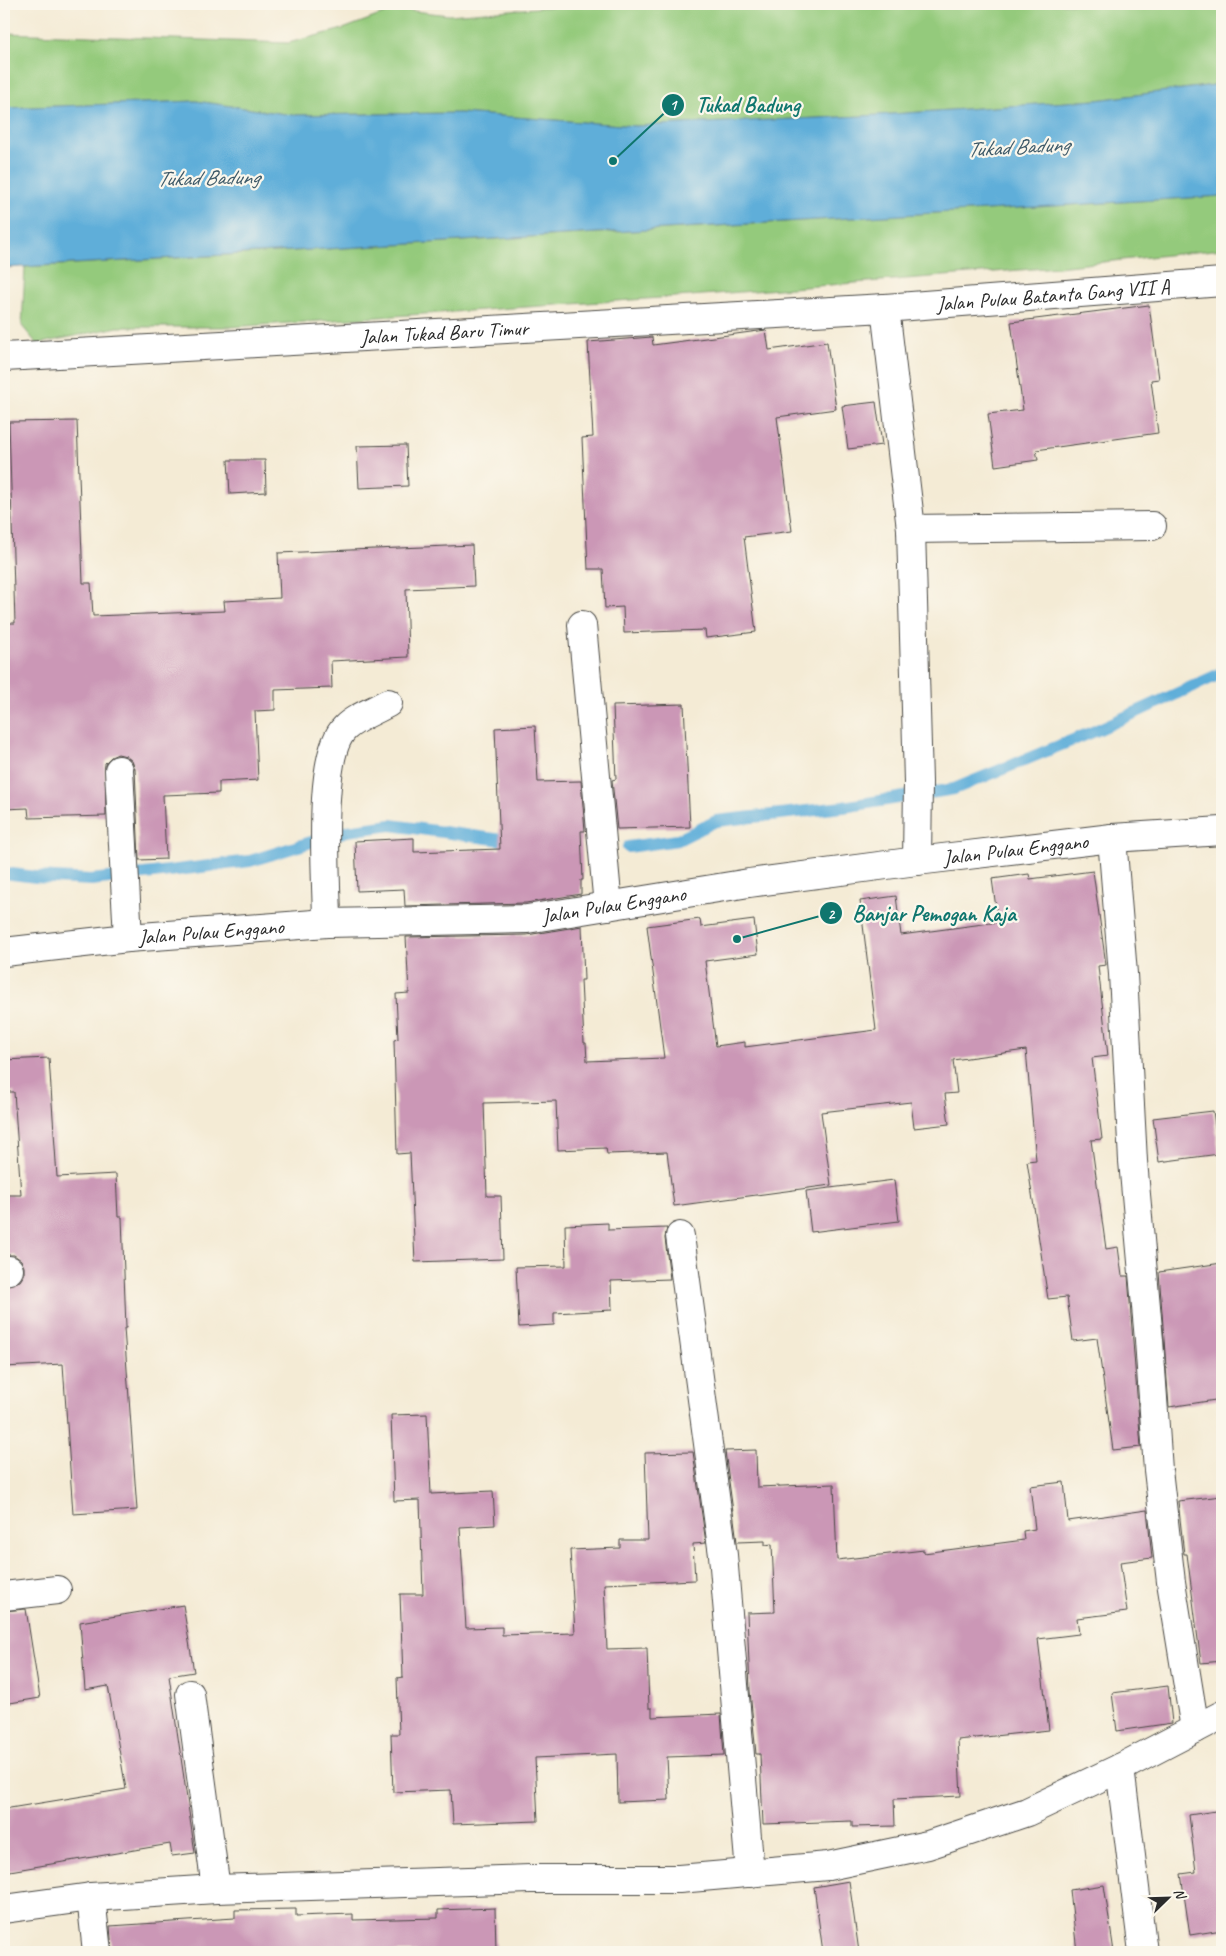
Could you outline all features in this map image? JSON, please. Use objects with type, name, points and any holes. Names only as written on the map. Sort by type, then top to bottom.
[{"type":"street","name":"Jalan Pulau Batanta Gang VII A","points":[[884,308],[1222,282]]},
{"type":"street","name":"Jalan Tukad Baru Timur","points":[[4,357],[884,308]]},
{"type":"street","points":[[884,308],[911,529],[918,782],[917,860]]},
{"type":"street","points":[[911,529],[1152,526]]},
{"type":"street","points":[[582,625],[608,906]]},
{"type":"street","points":[[327,923],[326,807],[334,744],[344,729],[388,703]]},
{"type":"street","points":[[119,770],[128,938]]},
{"type":"street","name":"Jalan Pulau Enggano","points":[[4,952],[128,938],[327,923],[527,919],[749,883],[917,860],[1112,838],[1222,831]]},
{"type":"street","points":[[4,1909],[91,1897],[216,1889],[530,1879],[679,1879],[828,1866],[928,1845],[1027,1812],[1214,1724],[1171,1582],[1158,1470],[1149,1340],[1133,1161],[1123,974],[1112,838]]},
{"type":"street","points":[[680,1236],[723,1555],[750,1873]]},
{"type":"street","points":[[4,1596],[58,1590]]},
{"type":"street","points":[[190,1694],[216,1889]]},
{"type":"street","points":[[1120,1768],[1143,1952]]},
{"type":"street","points":[[91,1897],[97,1952]]},
{"type":"green space","points":[[584,4],[1222,4],[1222,84],[1096,100],[863,116],[635,126],[460,113],[292,115],[196,101],[4,108],[4,33],[288,43],[343,29],[396,9],[449,15]]},
{"type":"green space","points":[[1222,196],[1222,249],[1058,267],[690,296],[231,327],[118,327],[37,344],[22,326],[25,267]]},
{"type":"water","name":"Tukad Badung","points":[[1222,84],[1222,196],[4,268],[4,108],[196,101],[292,115],[460,113],[635,126],[863,116],[1096,100]]},
{"type":"building","points":[[1149,305],[1159,379],[1151,380],[1158,433],[1036,450],[1038,460],[995,466],[988,414],[1023,410],[1011,322]]},
{"type":"building","points":[[766,330],[769,350],[827,342],[836,409],[777,417],[792,531],[744,537],[756,632],[706,638],[705,630],[624,633],[623,607],[605,608],[603,569],[588,569],[582,438],[593,437],[588,342],[652,337],[653,345]]},
{"type":"building","points":[[876,402],[882,445],[848,449],[842,406]]},
{"type":"building","points":[[77,421],[83,583],[91,583],[93,616],[225,611],[224,601],[280,598],[278,553],[472,545],[474,586],[406,589],[408,657],[331,661],[332,688],[275,690],[275,710],[255,711],[258,780],[219,782],[219,793],[163,795],[166,859],[139,860],[135,769],[132,761],[126,756],[118,754],[111,757],[105,763],[106,816],[29,818],[28,808],[4,809],[4,623],[15,623],[9,422]]},
{"type":"building","points":[[406,445],[408,486],[359,488],[357,446]]},
{"type":"building","points":[[228,460],[265,460],[266,492],[230,494]]},
{"type":"building","points":[[684,704],[690,827],[617,829],[612,780],[616,779],[613,706]]},
{"type":"building","points":[[535,726],[538,782],[581,781],[585,831],[581,831],[583,880],[581,880],[581,894],[526,903],[405,906],[404,889],[357,891],[355,841],[414,838],[414,852],[500,849],[495,728]]},
{"type":"building","points":[[1093,871],[1106,965],[1098,966],[1108,1056],[1092,1058],[1102,1139],[1091,1140],[1106,1249],[1118,1247],[1122,1276],[1128,1276],[1141,1447],[1113,1450],[1097,1338],[1073,1341],[1067,1297],[1048,1299],[1027,1161],[1036,1160],[1026,1050],[953,1060],[957,1093],[945,1094],[949,1124],[914,1128],[911,1102],[821,1112],[831,1185],[674,1206],[667,1152],[607,1154],[606,1148],[558,1150],[556,1101],[484,1103],[487,1196],[501,1196],[503,1259],[415,1262],[410,1153],[397,1154],[394,1040],[398,1039],[396,994],[409,993],[406,937],[527,935],[582,926],[584,980],[581,980],[584,1043],[586,1043],[587,1061],[664,1058],[647,926],[700,919],[701,927],[754,920],[758,954],[705,961],[716,1046],[745,1042],[745,1047],[876,1030],[860,901],[896,896],[901,935],[998,922],[992,879],[1029,874],[1030,879]]},
{"type":"building","points":[[49,1058],[57,1177],[116,1174],[118,1217],[122,1217],[126,1328],[124,1328],[137,1510],[73,1514],[63,1364],[4,1367],[4,1286],[20,1281],[24,1275],[24,1267],[21,1260],[14,1255],[4,1255],[4,1195],[21,1195],[14,1092],[4,1092],[4,1060]]},
{"type":"building","points":[[1213,1111],[1219,1154],[1159,1162],[1153,1118]]},
{"type":"building","points":[[894,1180],[899,1221],[811,1232],[806,1191]]},
{"type":"building","points":[[608,1223],[608,1230],[667,1228],[665,1238],[670,1279],[611,1281],[612,1310],[554,1313],[554,1325],[519,1327],[516,1267],[566,1266],[565,1225]]},
{"type":"building","points":[[1222,1263],[1222,1399],[1169,1407],[1159,1272]]},
{"type":"building","points":[[427,1414],[431,1494],[493,1491],[495,1525],[460,1527],[466,1628],[502,1627],[502,1635],[575,1633],[570,1550],[620,1548],[620,1540],[648,1540],[645,1453],[693,1452],[706,1543],[693,1544],[695,1580],[604,1584],[607,1649],[647,1648],[649,1708],[652,1708],[652,1717],[721,1714],[724,1755],[667,1757],[669,1800],[618,1802],[617,1754],[535,1758],[538,1821],[453,1824],[451,1790],[393,1792],[391,1734],[399,1734],[397,1678],[403,1677],[400,1594],[423,1594],[420,1500],[394,1501],[391,1415]]},
{"type":"building","points":[[756,1450],[757,1487],[834,1484],[837,1560],[924,1550],[924,1553],[1024,1540],[1023,1531],[1035,1529],[1030,1486],[1064,1482],[1068,1521],[1147,1510],[1152,1558],[1120,1562],[1127,1612],[1077,1618],[1079,1634],[1038,1639],[1049,1730],[958,1740],[961,1796],[894,1799],[895,1826],[852,1827],[852,1821],[763,1824],[760,1754],[756,1754],[750,1691],[747,1613],[775,1612],[772,1544],[765,1545],[765,1541],[737,1542],[725,1451]]},
{"type":"building","points":[[1222,1496],[1222,1661],[1201,1663],[1187,1554],[1184,1554],[1178,1501]]},
{"type":"building","points":[[183,1605],[194,1672],[169,1676],[195,1853],[172,1856],[170,1844],[4,1872],[4,1809],[126,1789],[108,1686],[85,1690],[80,1622]]},
{"type":"building","points":[[26,1609],[40,1698],[4,1704],[4,1611]]},
{"type":"building","points":[[1168,1686],[1172,1723],[1117,1731],[1112,1693]]},
{"type":"building","points":[[1222,1810],[1222,1930],[1190,1935],[1181,1874],[1196,1872],[1189,1815]]},
{"type":"building","points":[[849,1881],[859,1952],[823,1952],[814,1887]]},
{"type":"building","points":[[1104,1885],[1114,1952],[1077,1952],[1070,1890]]},
{"type":"building","points":[[495,1908],[496,1952],[112,1952],[110,1926],[235,1918],[235,1910],[296,1909],[296,1916],[353,1914],[353,1920],[438,1918],[438,1910]]},
{"type":"waterway","points":[[628,847],[678,840],[716,821],[843,807],[954,789],[1095,731],[1222,673]]},
{"type":"waterway","points":[[4,873],[91,880],[250,861],[347,831],[391,825],[517,842]]},
{"type":"place","name":"Tukad Badung","points":[[613,161]]},
{"type":"place","name":"Banjar Pemogan Kaja","points":[[737,939]]}]
